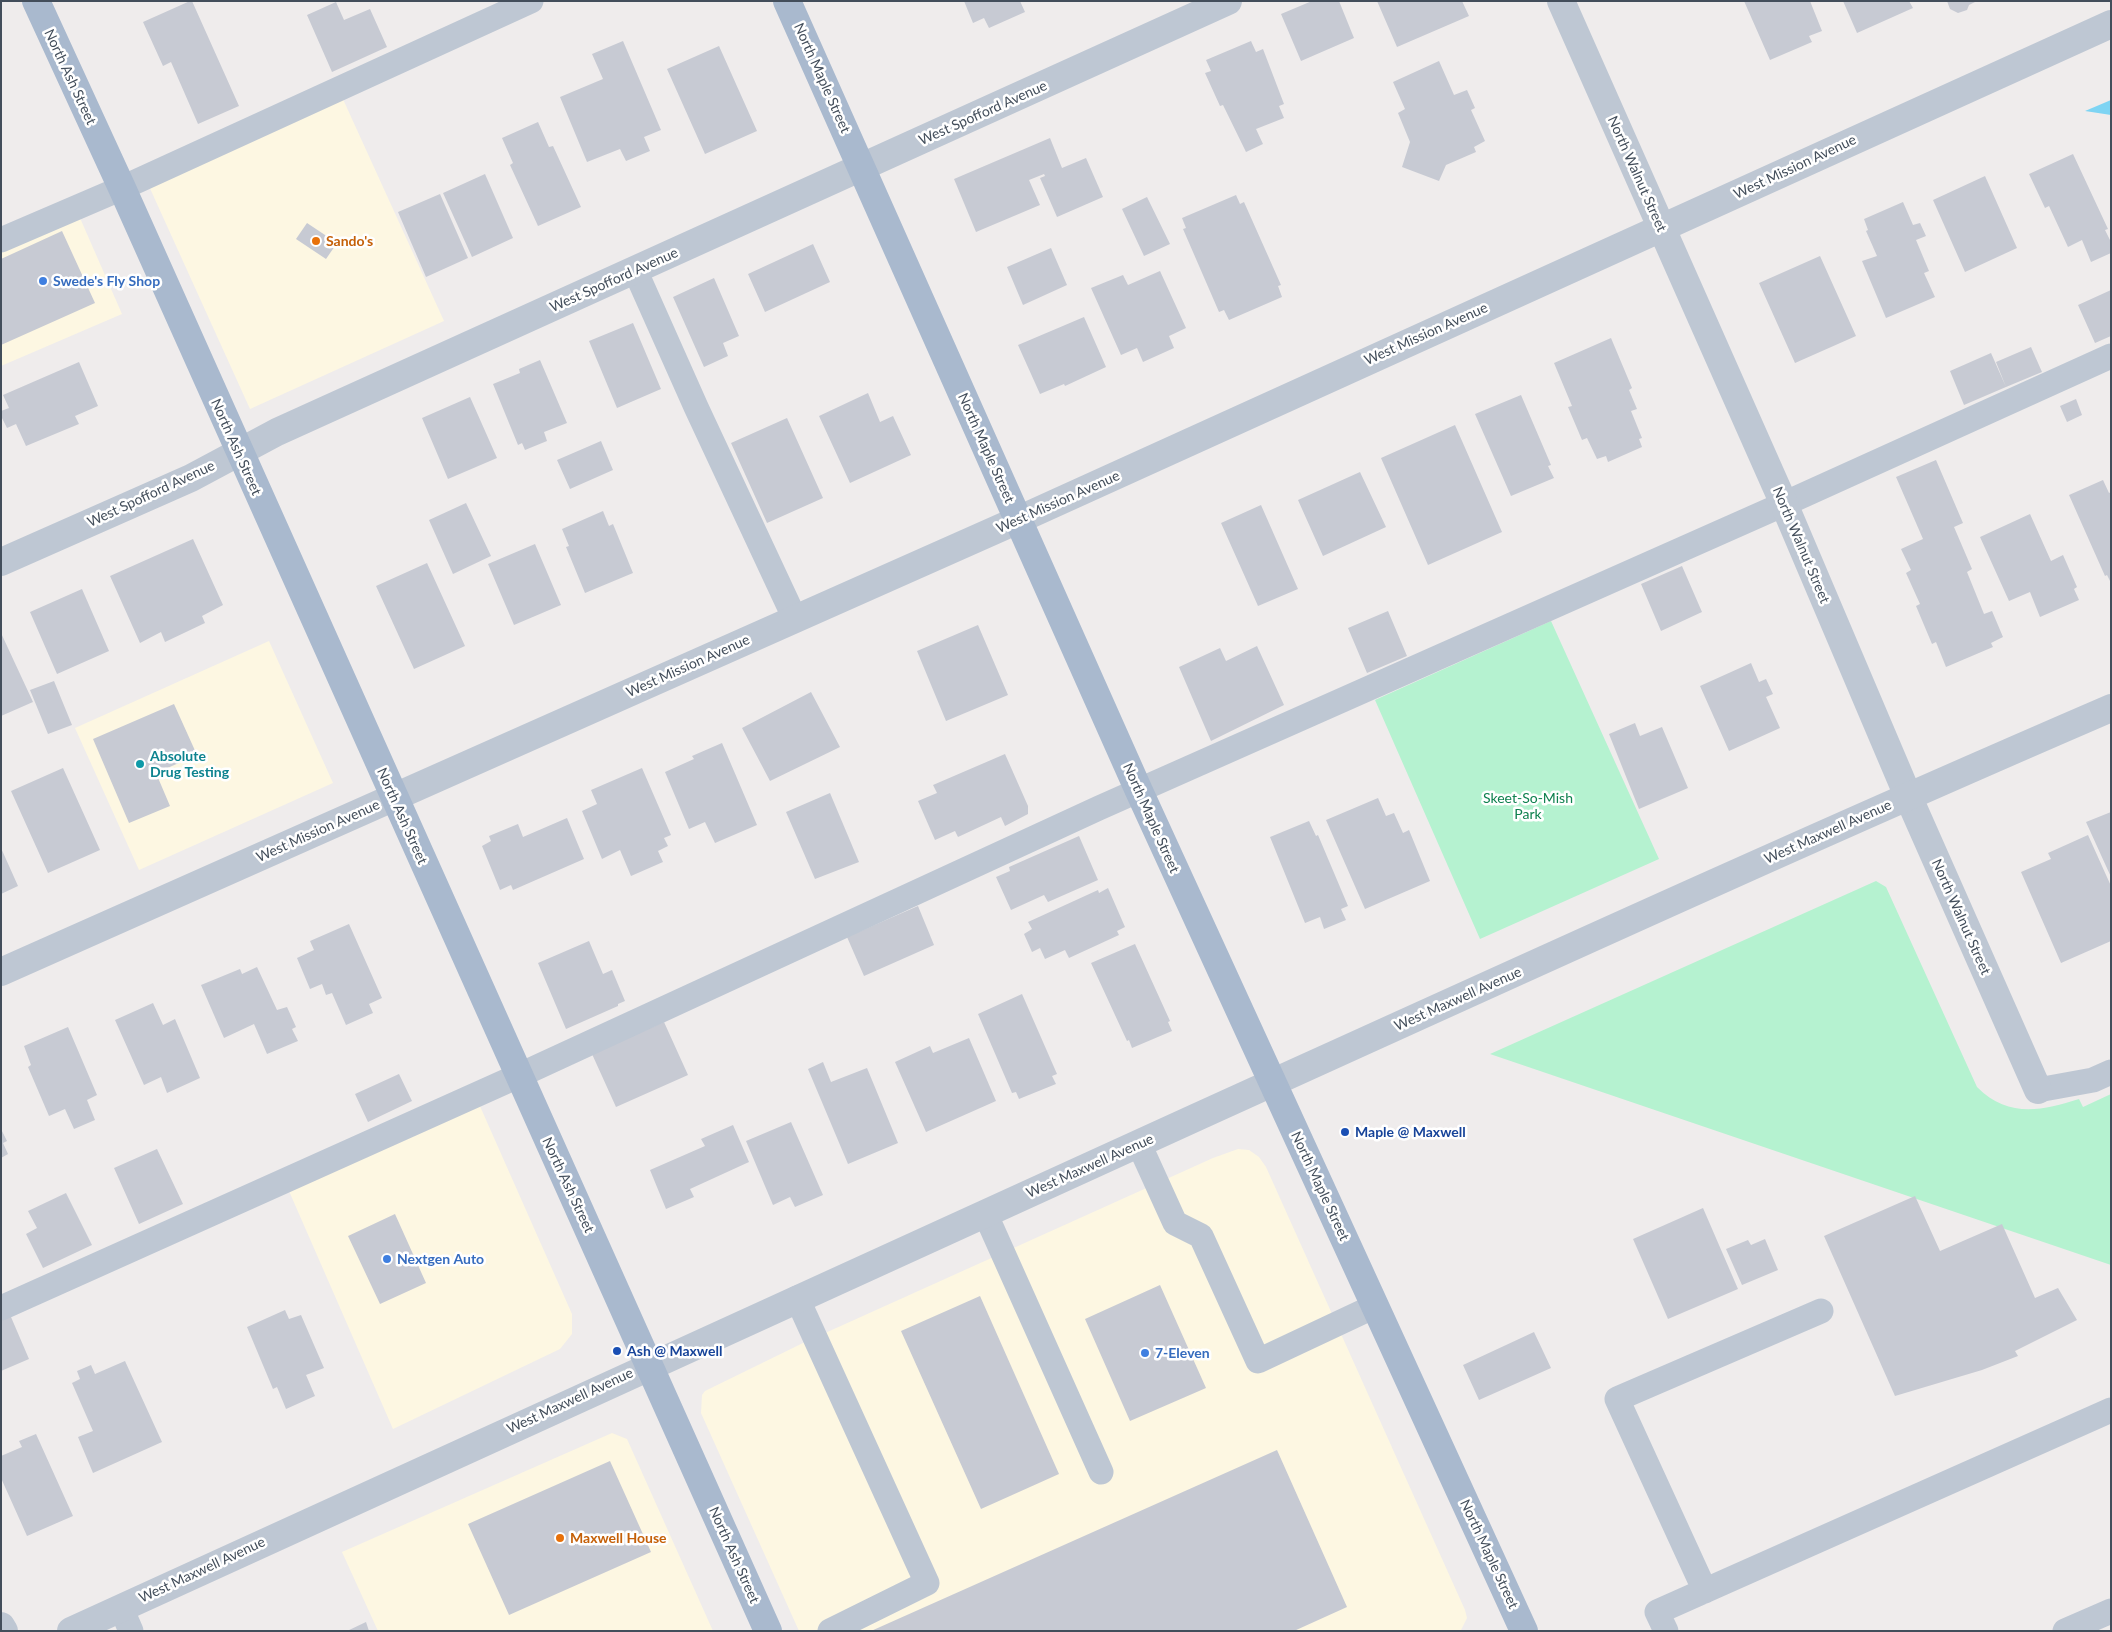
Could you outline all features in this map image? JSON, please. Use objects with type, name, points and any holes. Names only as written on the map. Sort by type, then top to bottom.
[{"type":"main road","name":"North Ash Street","points":[[36,1],[122,188],[768,1631]]},
{"type":"main road","name":"North Maple Street","points":[[787,1],[1139,791],[1524,1631]]},
{"type":"street","name":"West Spofford Avenue","points":[[1,562],[191,478],[286,428],[1228,1]]},
{"type":"street","name":"North Walnut Street","points":[[1561,1],[1784,504],[1908,796],[2038,1090]]},
{"type":"street","name":"West Mission Avenue","points":[[1,972],[1018,520],[2111,24]]},
{"type":"street","name":"West Maxwell Avenue","points":[[71,1631],[126,1619],[650,1365],[1908,796],[2111,708]]},
{"type":"street","points":[[1,1626],[4,1631]]},
{"type":"lane","points":[[1,240],[122,188],[531,1]]},
{"type":"lane","points":[[634,270],[696,408],[795,618]]},
{"type":"lane","points":[[1,1308],[518,1076],[1139,791],[1784,504],[2111,356]]},
{"type":"lane","points":[[2038,1090],[2093,1080],[2111,1072]]},
{"type":"lane","points":[[1138,1144],[1175,1223],[1202,1236],[1258,1361],[1375,1306]]},
{"type":"lane","points":[[984,1213],[1101,1472]]},
{"type":"lane","points":[[797,1298],[927,1583],[830,1631]]},
{"type":"lane","points":[[1704,1591],[1617,1399],[1821,1310]]},
{"type":"lane","points":[[1666,1631],[1657,1612],[2111,1410]]},
{"type":"lane","points":[[2065,1631],[2111,1611]]},
{"type":"shaded area","points":[[342,97],[444,321],[250,409],[148,184]]},
{"type":"shaded area","points":[[80,218],[122,314],[1,366],[1,252]]},
{"type":"shaded area","points":[[269,641],[333,783],[139,870],[75,728]]},
{"type":"shaded area","points":[[479,1104],[572,1314],[572,1334],[560,1349],[393,1429],[289,1191]]},
{"type":"shaded area","points":[[1238,1149],[1249,1150],[1259,1157],[1266,1167],[1465,1610],[1467,1618],[1461,1630],[799,1631],[701,1413],[702,1395],[705,1391],[803,1343],[1213,1158]]},
{"type":"shaded area","points":[[612,1433],[627,1439],[713,1631],[378,1631],[342,1552]]},
{"type":"green space","name":"Skeet-So-Mish Park","points":[[1551,621],[1659,859],[1480,939],[1375,700]]},
{"type":"green space","points":[[1876,881],[1886,887],[1977,1087],[2001,1104],[2025,1109],[2051,1107],[2079,1099],[2083,1107],[2111,1094],[2111,1265],[1490,1054]]},
{"type":"water","points":[[2111,100],[2111,115],[2085,111]]},
{"type":"building","points":[[192,1],[239,106],[198,124],[171,62],[163,66],[143,22]]},
{"type":"building","points":[[964,1],[1020,1],[1025,12],[989,28],[984,18],[973,23]]},
{"type":"building","points":[[1312,1],[1339,1],[1354,38],[1301,61],[1281,14]]},
{"type":"building","points":[[1377,1],[1462,1],[1469,16],[1397,47]]},
{"type":"building","points":[[1744,1],[1810,1],[1822,31],[1809,36],[1812,42],[1770,60]]},
{"type":"building","points":[[1843,1],[1909,1],[1913,8],[1857,33]]},
{"type":"building","points":[[1947,1],[1977,1],[1969,5],[1967,10],[1958,13],[1950,9]]},
{"type":"building","points":[[336,2],[344,20],[370,9],[387,47],[332,72],[307,15]]},
{"type":"building","points":[[623,41],[661,130],[644,137],[650,151],[626,161],[620,149],[587,162],[560,97],[603,79],[592,54]]},
{"type":"building","points":[[1251,41],[1256,52],[1263,49],[1284,104],[1279,106],[1284,118],[1256,129],[1263,144],[1246,152],[1223,105],[1220,106],[1205,73],[1211,71],[1206,60]]},
{"type":"building","points":[[719,46],[757,131],[705,154],[667,69]]},
{"type":"building","points":[[1439,61],[1454,95],[1467,90],[1475,108],[1471,110],[1485,141],[1474,147],[1476,152],[1446,165],[1439,181],[1402,167],[1410,142],[1398,113],[1405,109],[1393,82]]},
{"type":"building","points":[[538,122],[549,147],[553,146],[581,207],[538,226],[510,165],[513,163],[502,138]]},
{"type":"building","points":[[1050,138],[1062,168],[1086,158],[1103,197],[1057,217],[1040,178],[1045,176],[1044,174],[1029,180],[1040,205],[976,232],[954,179]]},
{"type":"building","points":[[2073,154],[2108,229],[2105,230],[2111,242],[2111,253],[2091,262],[2082,240],[2068,247],[2049,206],[2045,208],[2029,174]]},
{"type":"building","points":[[485,174],[513,238],[472,257],[443,193]]},
{"type":"building","points":[[1985,176],[2017,248],[1965,272],[1933,200]]},
{"type":"building","points":[[440,194],[468,258],[426,277],[398,212]]},
{"type":"building","points":[[1236,195],[1240,204],[1244,202],[1281,285],[1278,286],[1282,297],[1229,320],[1224,310],[1219,312],[1183,229],[1186,228],[1182,218]]},
{"type":"building","points":[[1147,197],[1170,244],[1144,256],[1122,209]]},
{"type":"building","points":[[1903,202],[1913,225],[1920,223],[1926,236],[1916,240],[1929,271],[1924,273],[1935,297],[1886,318],[1862,261],[1877,256],[1866,231],[1868,230],[1864,219]]},
{"type":"building","name":"Sando's","points":[[307,223],[337,243],[326,259],[296,239]]},
{"type":"building","name":"Swede's Fly Shop","points":[[62,231],[95,303],[1,345],[1,259]]},
{"type":"building","points":[[813,244],[830,282],[765,312],[748,274]]},
{"type":"building","points":[[1051,248],[1067,285],[1023,305],[1007,267]]},
{"type":"building","points":[[1820,256],[1856,336],[1795,363],[1759,283]]},
{"type":"building","points":[[1160,271],[1186,328],[1169,336],[1174,348],[1143,362],[1137,348],[1121,355],[1091,288],[1123,275],[1128,285]]},
{"type":"building","points":[[714,278],[739,336],[723,343],[728,356],[704,367],[673,297]]},
{"type":"building","points":[[2111,290],[2111,336],[2095,343],[2078,305]]},
{"type":"building","points":[[1084,317],[1106,367],[1065,386],[1064,384],[1040,394],[1018,345]]},
{"type":"building","points":[[633,323],[661,389],[617,408],[589,341]]},
{"type":"building","points":[[1611,338],[1632,388],[1629,390],[1637,409],[1631,411],[1642,438],[1639,439],[1642,447],[1608,462],[1606,456],[1597,459],[1587,438],[1582,440],[1568,407],[1572,406],[1554,363]]},
{"type":"building","points":[[2031,347],[2042,372],[2006,387],[1996,362]]},
{"type":"building","points":[[1991,353],[2006,387],[1964,405],[1950,371]]},
{"type":"building","points":[[540,360],[567,423],[544,432],[547,441],[525,450],[522,443],[518,445],[493,384],[520,373],[519,369]]},
{"type":"building","points":[[79,362],[98,406],[75,416],[79,424],[26,446],[16,424],[7,428],[1,416],[1,411],[9,408],[3,395]]},
{"type":"building","points":[[868,393],[880,422],[893,416],[911,455],[850,483],[819,416]]},
{"type":"building","points":[[1521,395],[1551,465],[1548,466],[1554,478],[1511,496],[1475,414]]},
{"type":"building","points":[[470,397],[497,458],[448,479],[422,418]]},
{"type":"building","points":[[2076,399],[2082,415],[2067,422],[2060,406]]},
{"type":"building","points":[[787,418],[823,498],[767,523],[731,443]]},
{"type":"building","points":[[1455,425],[1502,532],[1428,565],[1381,458]]},
{"type":"building","points":[[601,441],[613,470],[570,489],[557,460]]},
{"type":"building","points":[[1936,460],[1963,523],[1954,527],[1972,569],[1967,572],[1984,614],[1992,611],[2003,637],[1991,643],[1993,647],[1946,667],[1936,642],[1932,644],[1916,606],[1920,604],[1906,573],[1911,570],[1901,549],[1923,539],[1896,477]]},
{"type":"building","points":[[1360,472],[1386,527],[1323,556],[1298,500]]},
{"type":"building","points":[[2103,480],[2109,493],[2111,492],[2111,583],[2107,575],[2105,576],[2069,495]]},
{"type":"building","points":[[466,503],[491,556],[453,574],[429,520]]},
{"type":"building","points":[[1261,505],[1298,589],[1258,606],[1221,523]]},
{"type":"building","points":[[603,511],[609,526],[613,524],[633,573],[585,593],[566,547],[569,546],[562,529]]},
{"type":"building","points":[[2030,514],[2051,561],[2063,555],[2077,587],[2074,589],[2079,600],[2040,617],[2030,592],[2009,601],[1980,537]]},
{"type":"building","points":[[193,539],[223,605],[202,616],[205,623],[165,642],[161,632],[140,643],[110,576]]},
{"type":"building","points":[[535,544],[561,605],[514,625],[488,564]]},
{"type":"building","points":[[427,563],[465,646],[414,669],[376,586]]},
{"type":"building","points":[[1682,566],[1702,612],[1661,631],[1641,584]]},
{"type":"building","points":[[82,589],[109,651],[57,674],[30,612]]},
{"type":"building","points":[[1388,611],[1407,656],[1367,673],[1348,628]]},
{"type":"building","points":[[978,625],[1008,695],[946,721],[917,651]]},
{"type":"building","points":[[1,633],[33,702],[1,716]]},
{"type":"building","points":[[1257,646],[1284,705],[1211,741],[1179,667],[1220,648],[1226,661]]},
{"type":"building","points":[[1751,663],[1759,682],[1766,679],[1773,694],[1766,697],[1780,728],[1729,751],[1700,686]]},
{"type":"building","points":[[54,681],[72,725],[48,734],[30,690]]},
{"type":"building","points":[[811,692],[840,747],[770,781],[742,728]]},
{"type":"building","name":"Absolute Drug Testing","points":[[174,704],[197,755],[156,773],[170,806],[129,823],[93,739]]},
{"type":"building","points":[[1635,723],[1640,736],[1662,727],[1688,788],[1639,809],[1609,734]]},
{"type":"building","points":[[722,743],[757,825],[715,843],[705,822],[689,829],[665,772],[694,759],[692,756]]},
{"type":"building","points":[[1005,754],[1028,806],[1028,814],[1005,826],[1001,817],[958,837],[955,831],[935,840],[918,801],[937,793],[933,785]]},
{"type":"building","points":[[63,768],[100,850],[48,873],[11,791]]},
{"type":"building","points":[[642,768],[671,835],[664,838],[668,846],[658,851],[663,862],[631,876],[620,850],[602,859],[582,811],[597,804],[591,790]]},
{"type":"building","points":[[830,793],[859,862],[815,879],[786,812]]},
{"type":"building","points":[[1378,798],[1386,816],[1394,813],[1403,833],[1409,830],[1430,881],[1365,909],[1326,820]]},
{"type":"building","points":[[2111,812],[2111,877],[2086,822]]},
{"type":"building","points":[[567,818],[584,859],[513,890],[511,885],[500,890],[482,846],[491,841],[489,836],[518,824],[523,837]]},
{"type":"building","points":[[1309,821],[1316,836],[1318,835],[1348,906],[1341,909],[1346,920],[1324,929],[1320,917],[1305,923],[1270,837]]},
{"type":"building","points":[[2088,835],[2111,886],[2111,941],[2061,963],[2021,872],[2051,859],[2048,853]]},
{"type":"building","points":[[1079,836],[1098,880],[1048,902],[1044,895],[1011,910],[996,877],[1010,871],[1009,867]]},
{"type":"building","points":[[1,848],[18,886],[1,894]]},
{"type":"building","points":[[1108,888],[1125,927],[1117,931],[1119,935],[1069,958],[1065,950],[1045,959],[1040,948],[1032,952],[1024,934],[1032,929],[1028,922],[1098,890],[1099,893]]},
{"type":"building","points":[[918,906],[934,945],[864,976],[847,937]]},
{"type":"building","points":[[349,924],[382,998],[369,1004],[373,1013],[346,1025],[332,993],[326,995],[322,984],[310,989],[297,958],[314,950],[310,941]]},
{"type":"building","points":[[589,941],[603,974],[612,970],[625,1001],[618,1004],[618,1006],[566,1029],[538,963]]},
{"type":"building","points":[[1135,944],[1170,1021],[1168,1022],[1172,1031],[1132,1048],[1091,963]]},
{"type":"building","points":[[257,967],[277,1010],[287,1007],[296,1027],[292,1029],[298,1041],[267,1054],[254,1024],[224,1038],[201,985],[240,969],[242,974]]},
{"type":"building","points":[[1022,994],[1057,1074],[1052,1076],[1056,1084],[1019,1099],[1016,1092],[1012,1093],[978,1014]]},
{"type":"building","points":[[153,1003],[163,1025],[175,1019],[200,1078],[167,1093],[161,1077],[144,1085],[115,1020]]},
{"type":"building","points":[[664,1022],[688,1075],[616,1107],[592,1054]]},
{"type":"building","points":[[68,1027],[97,1095],[87,1100],[95,1120],[74,1129],[65,1109],[49,1116],[28,1067],[31,1065],[24,1046]]},
{"type":"building","points":[[969,1038],[996,1101],[926,1132],[895,1062],[930,1046],[933,1053]]},
{"type":"building","points":[[823,1062],[831,1082],[867,1068],[898,1143],[848,1164],[808,1069]]},
{"type":"building","points":[[399,1074],[412,1101],[368,1122],[355,1094]]},
{"type":"building","points":[[791,1122],[823,1195],[795,1207],[790,1197],[773,1205],[746,1141]]},
{"type":"building","points":[[733,1125],[749,1162],[690,1189],[694,1197],[666,1209],[650,1170],[705,1146],[701,1139]]},
{"type":"building","points":[[1,1129],[7,1141],[3,1143],[8,1154],[1,1158]]},
{"type":"building","points":[[157,1149],[183,1204],[139,1224],[114,1168]]},
{"type":"building","points":[[66,1193],[92,1245],[43,1268],[26,1234],[37,1228],[28,1211]]},
{"type":"building","points":[[1915,1196],[1940,1251],[2002,1224],[2035,1298],[2058,1288],[2077,1320],[2015,1351],[2018,1356],[1982,1370],[1895,1396],[1824,1236]]},
{"type":"building","points":[[1703,1208],[1738,1289],[1668,1319],[1633,1239]]},
{"type":"building","name":"Nextgen Auto","points":[[395,1214],[426,1283],[380,1304],[348,1236]]},
{"type":"building","points":[[1765,1239],[1778,1270],[1742,1285],[1726,1249],[1748,1240],[1751,1245]]},
{"type":"building","name":"7-Eleven","points":[[1160,1285],[1206,1388],[1130,1421],[1085,1319]]},
{"type":"building","points":[[980,1296],[1059,1474],[981,1509],[901,1331]]},
{"type":"building","points":[[8,1310],[29,1359],[1,1371],[1,1313]]},
{"type":"building","points":[[285,1310],[289,1319],[301,1315],[324,1368],[306,1375],[315,1396],[286,1409],[277,1387],[273,1389],[247,1327]]},
{"type":"building","points":[[1534,1332],[1551,1368],[1479,1400],[1463,1365]]},
{"type":"building","points":[[125,1361],[162,1442],[93,1473],[78,1437],[93,1431],[72,1383],[80,1379],[77,1371],[91,1365],[95,1374]]},
{"type":"building","points":[[36,1434],[73,1516],[27,1536],[1,1478],[1,1456],[22,1447],[19,1441]]},
{"type":"building","points":[[1277,1450],[1347,1607],[1294,1631],[871,1631]]},
{"type":"building","name":"Maxwell House","points":[[610,1461],[651,1552],[509,1615],[468,1524]]},
{"type":"building","points":[[366,1622],[369,1631],[347,1631]]},
{"type":"place","name":"Sando's","points":[[316,241]]},
{"type":"place","name":"Swede's Fly Shop","points":[[43,281]]},
{"type":"place","name":"Absolute Drug Testing","points":[[140,764]]},
{"type":"place","name":"Maple @ Maxwell","points":[[1345,1132]]},
{"type":"place","name":"Nextgen Auto","points":[[387,1259]]},
{"type":"place","name":"Ash @ Maxwell","points":[[617,1351]]},
{"type":"place","name":"7-Eleven","points":[[1145,1353]]},
{"type":"place","name":"Maxwell House","points":[[560,1538]]}]
